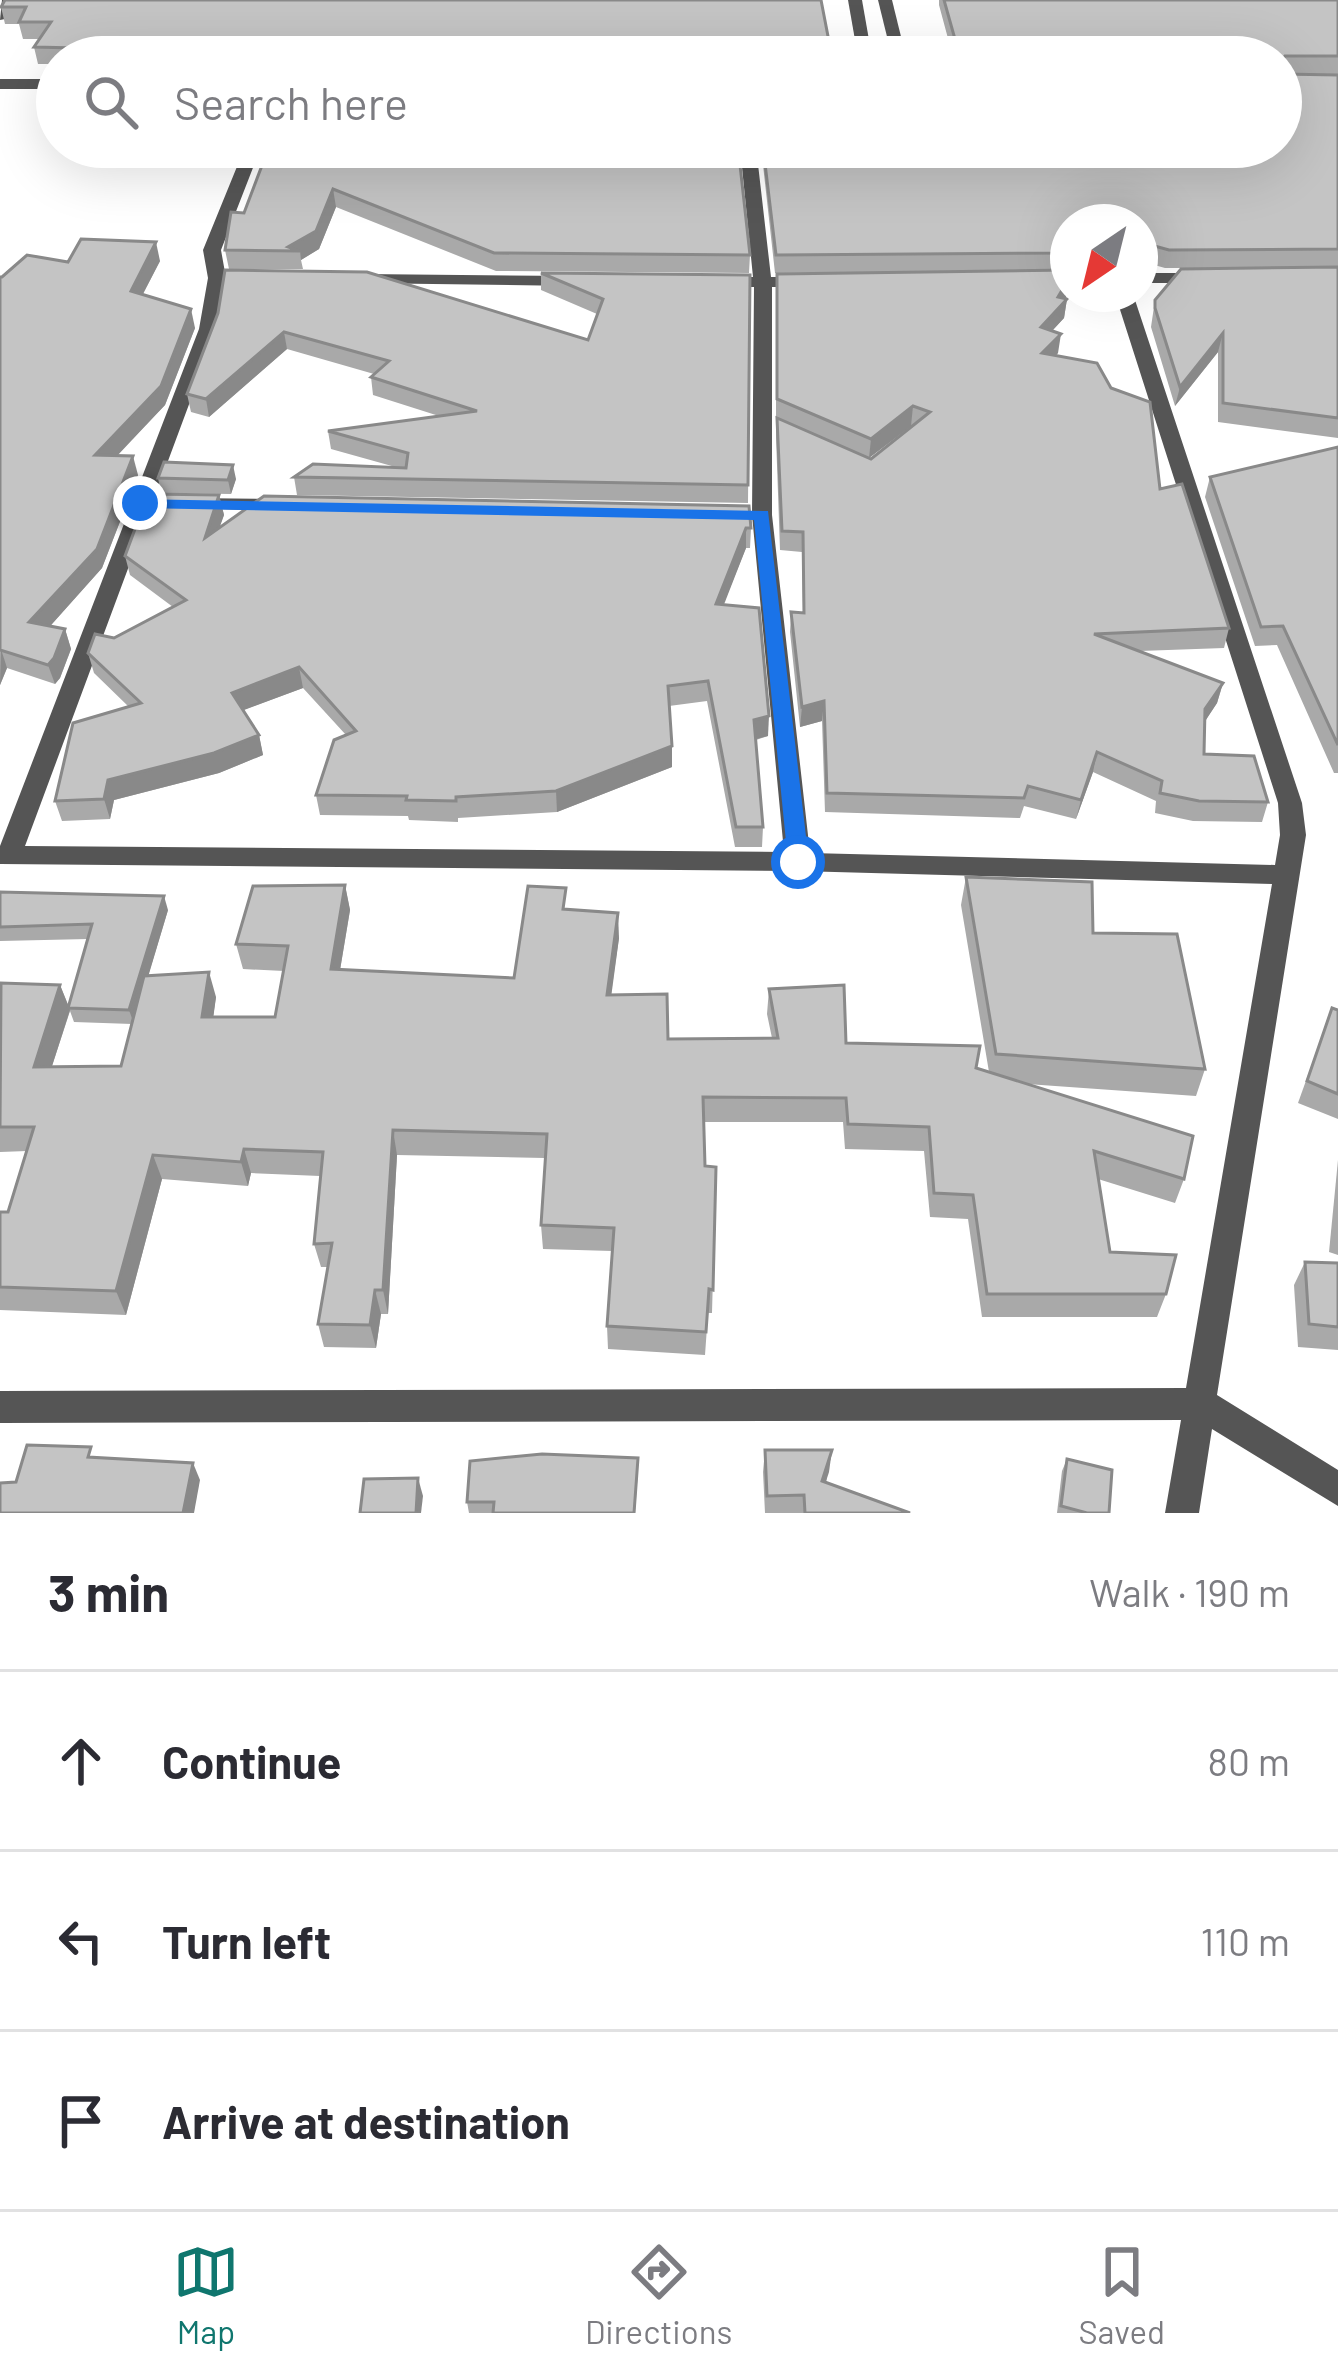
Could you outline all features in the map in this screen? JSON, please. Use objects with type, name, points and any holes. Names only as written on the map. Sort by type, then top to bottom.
[{"type":"street","points":[[0,16],[9,0]]},
{"type":"street","points":[[855,0],[861,36]]},
{"type":"street","points":[[885,0],[894,36]]},
{"type":"street","points":[[0,84],[36,84]]},
{"type":"street","points":[[0,98],[36,98]]},
{"type":"street","points":[[245,168],[212,250],[217,278],[208,329],[5,855],[798,862],[1288,875]]},
{"type":"street","points":[[750,168],[763,283],[762,515],[798,862]]},
{"type":"street","points":[[1158,278],[1228,277]]},
{"type":"street","points":[[217,278],[241,278]]},
{"type":"street","points":[[336,279],[597,281]]},
{"type":"street","points":[[692,282],[833,282]]},
{"type":"street","points":[[1130,312],[1290,803],[1288,875],[1182,1513]]},
{"type":"street","points":[[140,503],[308,506]]},
{"type":"street","points":[[738,514],[762,515]]},
{"type":"street","points":[[0,1407],[1202,1403],[1338,1489]]},
{"type":"building","points":[[5,0],[821,0],[828,36],[41,36],[51,22],[19,22],[26,7],[1,7]]},
{"type":"building","points":[[944,0],[1338,0],[1338,56],[1302,56],[1302,36],[954,36]]},
{"type":"building","points":[[1302,74],[1338,75],[1338,249],[1169,250],[1158,247],[1158,204],[1050,204],[1050,253],[776,255],[766,168],[1302,168]]},
{"type":"building","points":[[261,168],[740,168],[750,255],[494,253],[333,189],[316,231],[288,247],[300,251],[225,250],[231,212],[244,213]]},
{"type":"building","points":[[81,239],[156,242],[131,291],[191,309],[161,386],[95,455],[133,456],[97,549],[29,622],[65,629],[48,665],[0,650],[0,277],[27,255],[68,262]]},
{"type":"building","points":[[1338,267],[1338,418],[1223,403],[1223,333],[1180,387],[1156,312],[1158,296],[1181,269]]},
{"type":"building","points":[[225,270],[367,272],[588,340],[603,299],[541,273],[750,275],[748,485],[294,477],[313,464],[406,468],[408,453],[328,431],[477,411],[371,377],[389,361],[284,332],[206,399],[187,394],[218,313]]},
{"type":"building","points":[[1050,270],[1050,312],[1055,312],[1041,327],[1061,334],[1042,353],[1097,363],[1111,388],[1150,402],[1160,489],[1182,484],[1229,628],[1094,634],[1223,683],[1205,709],[1204,754],[1254,756],[1268,802],[1199,801],[1160,793],[1162,781],[1097,752],[1081,800],[1028,786],[1024,798],[827,793],[824,701],[802,707],[791,612],[804,613],[803,532],[782,531],[777,418],[871,459],[930,412],[913,406],[871,439],[777,399],[777,274]]},
{"type":"building","points":[[1338,447],[1338,745],[1283,626],[1261,627],[1210,477]]},
{"type":"building","points":[[164,462],[233,465],[228,480],[158,478]]},
{"type":"building","points":[[148,494],[219,495],[205,538],[264,496],[749,506],[751,528],[746,528],[716,604],[759,608],[769,716],[754,720],[763,827],[736,827],[708,681],[668,686],[672,746],[556,791],[456,797],[456,801],[406,800],[407,796],[316,795],[334,740],[356,731],[299,667],[232,693],[259,735],[214,753],[108,780],[104,799],[55,801],[73,723],[141,703],[88,653],[95,634],[114,638],[186,600],[125,556]]},
{"type":"building","points":[[966,877],[1092,882],[1093,933],[1177,934],[1205,1069],[996,1054]]},
{"type":"building","points":[[345,885],[331,969],[514,978],[528,886],[566,888],[563,909],[618,913],[607,995],[667,994],[668,1039],[778,1038],[769,989],[844,985],[846,1043],[980,1046],[976,1068],[1193,1136],[1184,1179],[1094,1151],[1110,1252],[1176,1255],[1166,1294],[987,1294],[973,1195],[934,1193],[929,1127],[848,1124],[846,1098],[703,1097],[705,1166],[716,1167],[713,1290],[709,1289],[706,1332],[607,1326],[614,1228],[541,1225],[547,1134],[393,1130],[383,1290],[375,1290],[370,1325],[318,1324],[332,1243],[314,1244],[323,1152],[244,1149],[241,1162],[153,1155],[116,1291],[0,1287],[0,1212],[8,1212],[34,1127],[0,1127],[1,983],[60,985],[34,1067],[121,1066],[144,976],[209,972],[202,1017],[275,1017],[288,946],[236,944],[253,886]]},
{"type":"building","points":[[0,892],[164,896],[129,1010],[68,1008],[92,924],[0,927]]},
{"type":"building","points":[[1332,1008],[1338,1010],[1338,1094],[1307,1081]]},
{"type":"building","points":[[1305,1262],[1338,1263],[1338,1327],[1309,1324]]},
{"type":"building","points":[[27,1445],[91,1447],[88,1457],[193,1463],[183,1513],[0,1513],[0,1483],[16,1482]]},
{"type":"building","points":[[765,1450],[832,1450],[822,1481],[910,1513],[805,1513],[804,1495],[767,1496]]},
{"type":"building","points":[[542,1454],[638,1458],[634,1513],[493,1513],[494,1502],[467,1502],[470,1461]]},
{"type":"building","points":[[1067,1459],[1112,1470],[1109,1513],[1061,1506]]},
{"type":"building","points":[[418,1478],[416,1513],[360,1513],[364,1479]]},
{"type":"route","points":[[140,503],[762,515],[798,862]]}]
